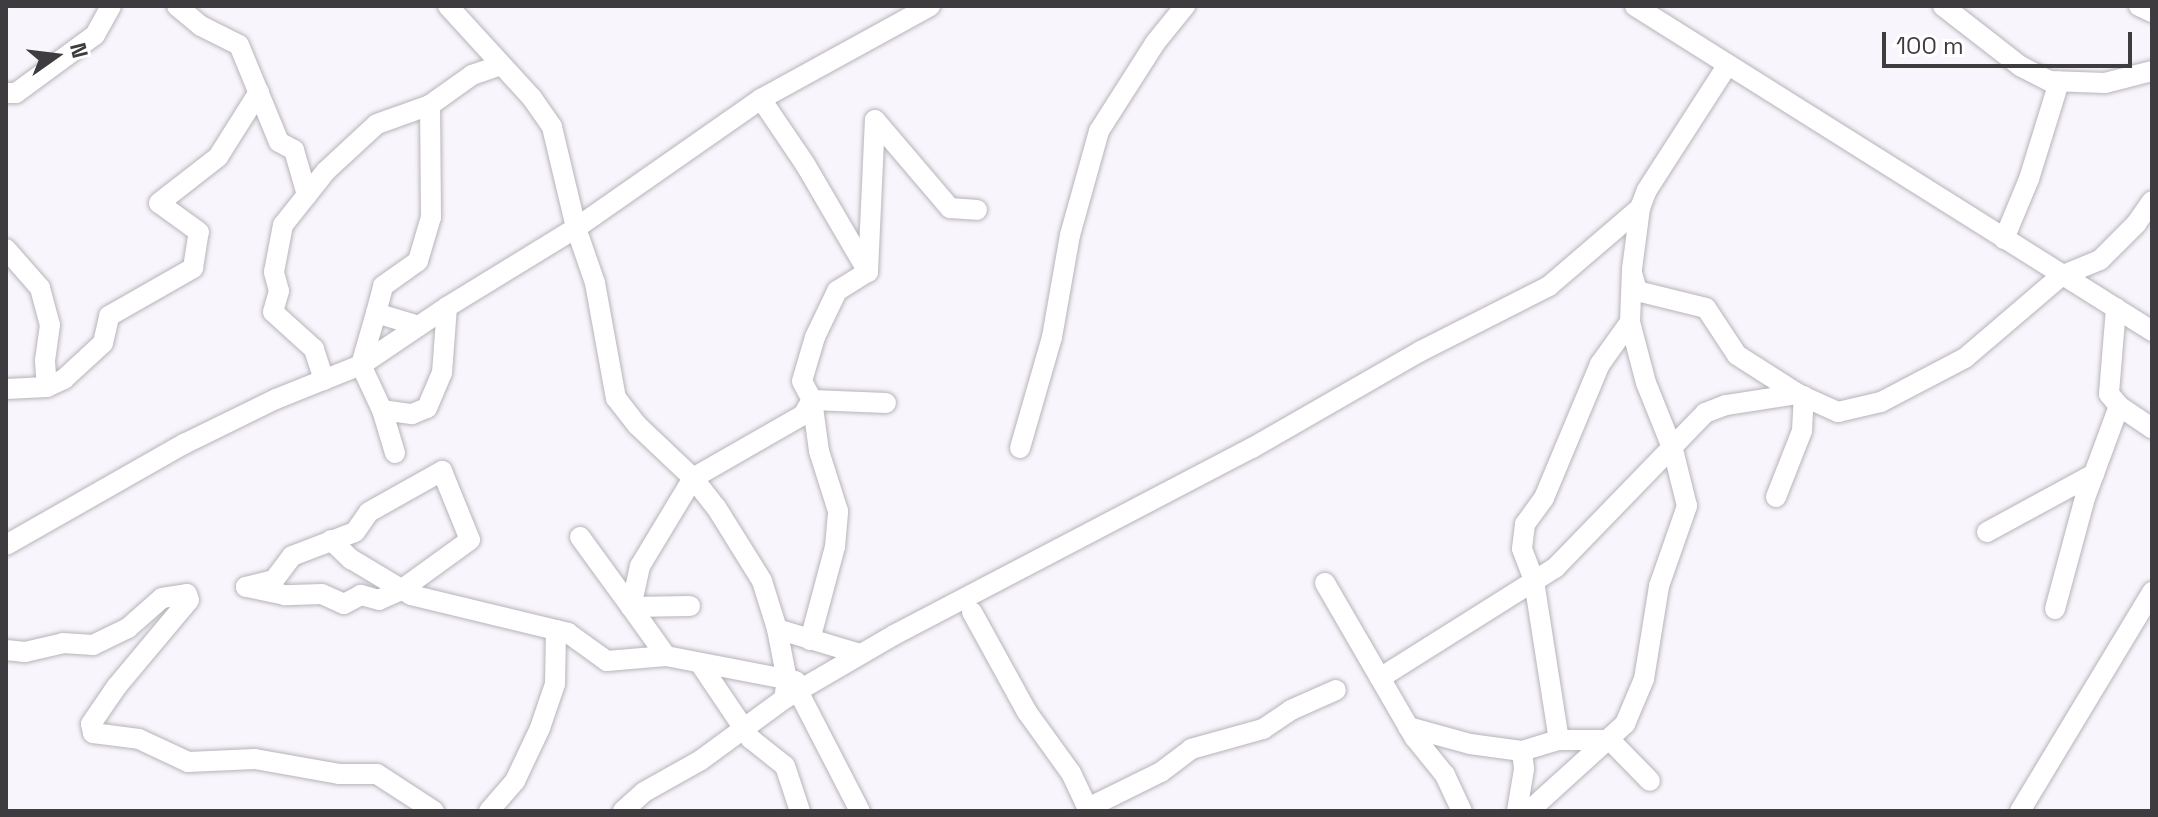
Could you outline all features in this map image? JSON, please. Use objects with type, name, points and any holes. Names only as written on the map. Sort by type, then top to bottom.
[{"type":"street","points":[[6,93],[16,93],[95,35],[111,6]]},
{"type":"street","points":[[177,6],[201,26],[239,45],[279,142],[294,150],[307,195]]},
{"type":"street","points":[[448,6],[550,121],[576,228],[595,283],[616,398],[664,454],[693,478],[716,507],[762,581],[795,688],[860,811]]},
{"type":"street","points":[[6,545],[184,444],[361,365],[447,307],[576,228],[761,99],[930,6]]},
{"type":"street","points":[[1020,448],[1052,337],[1070,235],[1099,131],[1155,43],[1185,6]]},
{"type":"street","points":[[1635,6],[2152,331]]},
{"type":"street","points":[[1943,6],[2020,66],[2049,81],[2105,83],[2152,71]]},
{"type":"street","points":[[2139,6],[2152,12]]},
{"type":"street","points":[[324,380],[314,349],[273,312],[279,291],[274,272],[283,225],[326,171],[377,124],[430,105],[472,75],[501,65]]},
{"type":"street","points":[[623,811],[644,792],[701,760],[795,688],[1252,448],[1421,351],[1549,286],[1640,208],[1692,116],[1727,66]]},
{"type":"street","points":[[2004,239],[2029,179],[2059,82]]},
{"type":"street","points":[[6,389],[47,387],[64,379],[103,343],[109,316],[193,268],[199,232],[159,203],[218,157],[259,92]]},
{"type":"street","points":[[761,99],[805,164],[868,272]]},
{"type":"street","points":[[395,453],[382,410],[361,365],[383,286],[418,261],[431,217],[430,105]]},
{"type":"street","points":[[868,272],[875,120],[950,208],[977,210]]},
{"type":"street","points":[[1632,269],[1637,291],[1706,308],[1737,355],[1801,395],[1838,412],[1881,402],[1965,358],[2061,276],[2100,260],[2136,224],[2152,201]]},
{"type":"street","points":[[1529,811],[1625,724],[1644,679],[1659,586],[1686,513],[1684,487],[1646,383],[1630,322],[1632,269],[1640,208]]},
{"type":"street","points":[[6,249],[40,288],[50,325],[45,361],[47,387]]},
{"type":"street","points":[[810,640],[835,547],[838,511],[819,451],[812,400],[802,381],[815,337],[837,291],[868,272]]},
{"type":"street","points":[[382,410],[412,414],[427,408],[442,373],[447,307]]},
{"type":"street","points":[[2116,308],[2109,394],[2119,406],[2152,428]]},
{"type":"street","points":[[376,313],[419,326]]},
{"type":"street","points":[[1559,740],[1534,581],[1522,549],[1522,534],[1544,498],[1600,364],[1630,322]]},
{"type":"street","points":[[1380,678],[1555,568],[1578,540],[1673,450],[1705,413],[1726,405],[1801,395]]},
{"type":"street","points":[[1776,497],[1802,431],[1801,395]]},
{"type":"street","points":[[631,607],[640,566],[693,478],[803,415],[812,400]]},
{"type":"street","points":[[812,400],[886,403]]},
{"type":"street","points":[[2055,609],[2094,474],[2119,406]]},
{"type":"street","points":[[442,471],[470,540],[401,590],[379,600],[361,595],[344,604],[322,594],[285,595],[246,587],[274,580],[292,556],[331,540],[355,532],[369,512],[442,471]]},
{"type":"street","points":[[1987,532],[2094,474]]},
{"type":"street","points":[[580,537],[666,656]]},
{"type":"street","points":[[331,540],[351,559],[401,590],[423,599],[556,630],[578,638],[607,661],[666,656],[795,688]]},
{"type":"street","points":[[1325,583],[1408,727],[1445,775],[1462,811]]},
{"type":"street","points":[[2020,811],[2152,592]]},
{"type":"street","points":[[6,650],[25,652],[63,643],[93,645],[128,628],[162,598],[187,594],[189,600],[91,724],[93,733],[143,741],[188,762],[255,759],[339,774],[377,774],[434,811]]},
{"type":"street","points":[[631,607],[690,606]]},
{"type":"street","points":[[972,612],[1000,667],[1071,773],[1088,810],[1161,772],[1191,749],[1263,729],[1291,710],[1336,690]]},
{"type":"street","points":[[777,629],[860,654]]},
{"type":"street","points":[[489,811],[515,781],[540,728],[555,684],[556,630]]},
{"type":"street","points":[[701,665],[755,743],[785,766],[800,811]]},
{"type":"street","points":[[1408,727],[1470,744],[1522,751],[1559,740],[1586,737],[1610,740],[1650,781]]},
{"type":"street","points":[[1517,811],[1524,769],[1522,751]]}]
